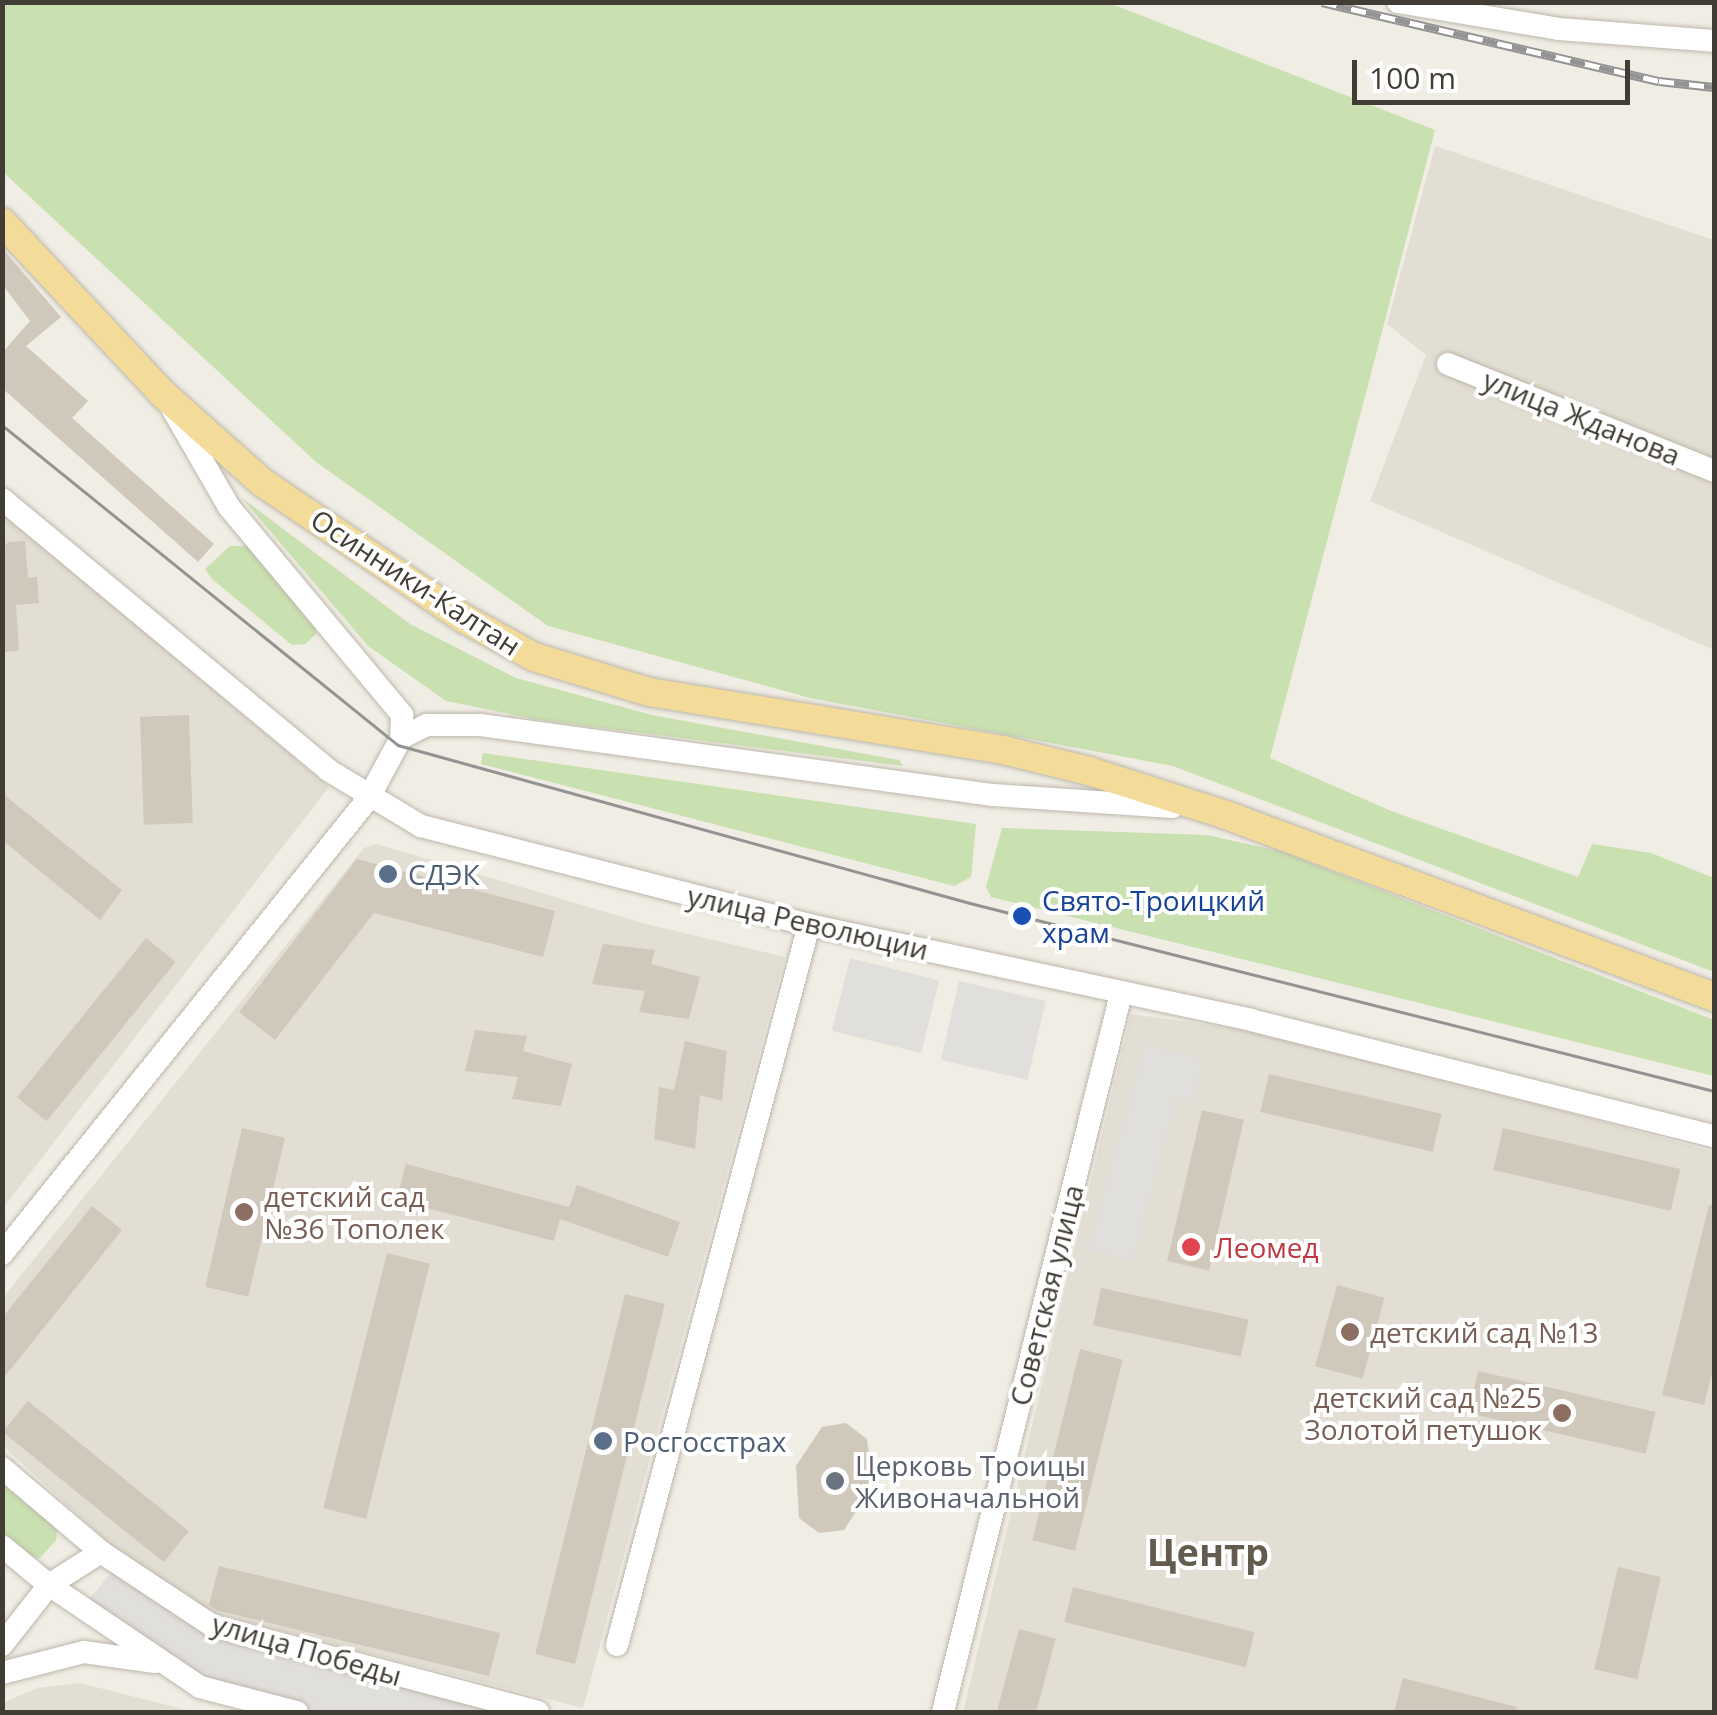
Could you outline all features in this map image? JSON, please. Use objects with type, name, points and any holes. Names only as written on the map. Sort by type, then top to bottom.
[{"type":"main road","name":"Осинники-Калтан","points":[[2,222],[163,394],[264,483],[465,619],[534,657],[649,692],[1004,750],[1226,815],[1714,997]]},
{"type":"street","points":[[1398,2],[1559,30],[1714,41]]},
{"type":"street","name":"улица Жданова","points":[[1448,364],[1714,471]]},
{"type":"street","points":[[2,1254],[368,800],[401,738],[402,715],[230,506],[163,394]]},
{"type":"street","name":"улица Революции","points":[[2,498],[368,800],[420,826],[809,925],[1459,1069],[1714,1136]]},
{"type":"street","points":[[401,738],[427,725],[480,724],[994,795],[1110,798],[1226,815]]},
{"type":"street","points":[[617,1645],[809,925]]},
{"type":"street","name":"Советская улица","points":[[943,1712],[1120,994]]},
{"type":"street","name":"улица Победы","points":[[2,1468],[101,1552],[213,1626],[538,1712]]},
{"type":"street","points":[[2,1546],[49,1586],[200,1687],[297,1712]]},
{"type":"street","points":[[2,1645],[49,1586],[101,1552]]},
{"type":"street","points":[[2,1673],[84,1652],[164,1664]]},
{"type":"shaded area","points":[[1435,146],[1714,240],[1714,650],[1370,501],[1426,355],[1387,324]]},
{"type":"shaded area","points":[[3,512],[329,787],[3,1208]]},
{"type":"shaded area","points":[[377,844],[646,924],[785,957],[583,1708],[208,1612],[127,1560],[3,1446],[2,1299],[364,848]]},
{"type":"shaded area","points":[[850,958],[939,980],[921,1053],[832,1031]]},
{"type":"shaded area","points":[[959,981],[1046,1001],[1027,1080],[941,1060]]},
{"type":"shaded area","points":[[1131,1014],[1281,1035],[1714,1152],[1714,1712],[963,1712]]},
{"type":"shaded area","points":[[1145,1044],[1204,1059],[1195,1098],[1176,1100],[1133,1261],[1088,1249]]},
{"type":"shaded area","points":[[115,1568],[211,1631],[510,1712],[317,1712],[201,1682],[86,1603]]},
{"type":"shaded area","points":[[80,1683],[194,1712],[3,1712],[3,1703],[37,1688]]},
{"type":"green space","points":[[2,3],[1109,3],[1435,130],[1270,758],[1391,811],[1578,877],[1592,844],[1651,853],[1714,878],[1714,972],[1173,766],[810,698],[548,626],[316,462],[3,172]]},
{"type":"green space","points":[[242,498],[410,624],[516,678],[652,715],[899,760],[903,766],[539,720],[446,701],[368,646]]},
{"type":"green space","points":[[230,546],[247,546],[313,616],[316,634],[305,644],[292,645],[212,579],[205,569]]},
{"type":"green space","points":[[483,753],[976,824],[971,877],[954,886],[481,764]]},
{"type":"green space","points":[[1002,828],[1207,835],[1283,852],[1714,1020],[1714,1076],[991,897],[986,887]]},
{"type":"green space","points":[[3,1475],[58,1526],[56,1540],[40,1558],[23,1556],[3,1537]]},
{"type":"building","points":[[2,248],[61,317],[26,346],[88,401],[72,418],[214,544],[198,562],[2,388],[2,353],[30,321],[2,284]]},
{"type":"building","points":[[25,541],[28,578],[37,577],[39,603],[16,605],[19,651],[2,652],[2,550],[8,542]]},
{"type":"building","points":[[189,715],[193,823],[144,825],[140,717]]},
{"type":"building","points":[[2,793],[122,890],[100,920],[2,840]]},
{"type":"building","points":[[357,859],[555,911],[543,957],[374,913],[275,1040],[239,1012]]},
{"type":"building","points":[[146,938],[176,962],[47,1121],[17,1097]]},
{"type":"building","points":[[603,944],[655,950],[651,964],[700,977],[689,1019],[639,1012],[645,991],[592,984]]},
{"type":"building","points":[[475,1030],[527,1036],[523,1051],[572,1064],[561,1106],[512,1099],[518,1077],[465,1071]]},
{"type":"building","points":[[685,1041],[727,1051],[722,1101],[700,1095],[695,1149],[654,1139],[659,1087],[674,1090]]},
{"type":"building","points":[[1269,1074],[1441,1114],[1433,1152],[1260,1112]]},
{"type":"building","points":[[1202,1110],[1244,1120],[1209,1271],[1167,1261]]},
{"type":"building","name":"детский сад №36 Тополек","points":[[242,1128],[285,1138],[248,1297],[205,1287]]},
{"type":"building","points":[[1503,1128],[1680,1169],[1671,1211],[1493,1170]]},
{"type":"building","points":[[406,1164],[569,1207],[577,1185],[680,1222],[668,1257],[560,1219],[554,1241],[396,1200]]},
{"type":"building","points":[[1709,1205],[1714,1205],[1714,1365],[1704,1405],[1662,1395]]},
{"type":"building","points":[[92,1206],[122,1230],[2,1380],[2,1318]]},
{"type":"building","points":[[387,1253],[430,1264],[366,1519],[323,1508]]},
{"type":"building","name":"детский сад №13","points":[[1337,1285],[1384,1298],[1363,1379],[1315,1366]]},
{"type":"building","points":[[1101,1288],[1249,1319],[1241,1357],[1093,1325]]},
{"type":"building","points":[[625,1294],[665,1304],[575,1664],[535,1654]]},
{"type":"building","points":[[1080,1349],[1123,1360],[1075,1551],[1032,1540]]},
{"type":"building","name":"детский сад №25 Золотой петушок","points":[[1478,1371],[1655,1412],[1646,1454],[1468,1413]]},
{"type":"building","points":[[28,1401],[189,1531],[164,1562],[3,1432]]},
{"type":"building","name":"Церковь Троицы Живоначальной","points":[[846,1423],[867,1439],[873,1485],[844,1530],[819,1533],[799,1518],[796,1466],[822,1427]]},
{"type":"building","points":[[219,1566],[500,1633],[489,1676],[216,1610],[209,1605]]},
{"type":"building","points":[[1618,1567],[1661,1577],[1637,1679],[1594,1669]]},
{"type":"building","points":[[1073,1587],[1254,1632],[1246,1667],[1064,1622]]},
{"type":"building","points":[[1019,1629],[1056,1639],[1036,1712],[997,1712]]},
{"type":"building","points":[[1403,1678],[1517,1707],[1516,1712],[1394,1712]]},
{"type":"tram line","points":[[2,425],[398,745],[970,903],[1714,1091]]},
{"type":"railway","points":[[1322,2],[1659,81],[1714,87]]},
{"type":"place","name":"СДЭК","points":[[388,874]]},
{"type":"place","name":"Свято-Троицкий храм","points":[[1022,916]]},
{"type":"place","name":"детский сад №36 Тополек","points":[[244,1212]]},
{"type":"place","name":"Леомед","points":[[1191,1247]]},
{"type":"place","name":"детский сад №13","points":[[1350,1332]]},
{"type":"place","name":"детский сад №25 Золотой петушок","points":[[1562,1413]]},
{"type":"place","name":"Росгосстрах","points":[[603,1441]]},
{"type":"place","name":"Церковь Троицы Живоначальной","points":[[835,1481]]},
{"type":"district","name":"Центр","points":[[1208,1552]]}]
